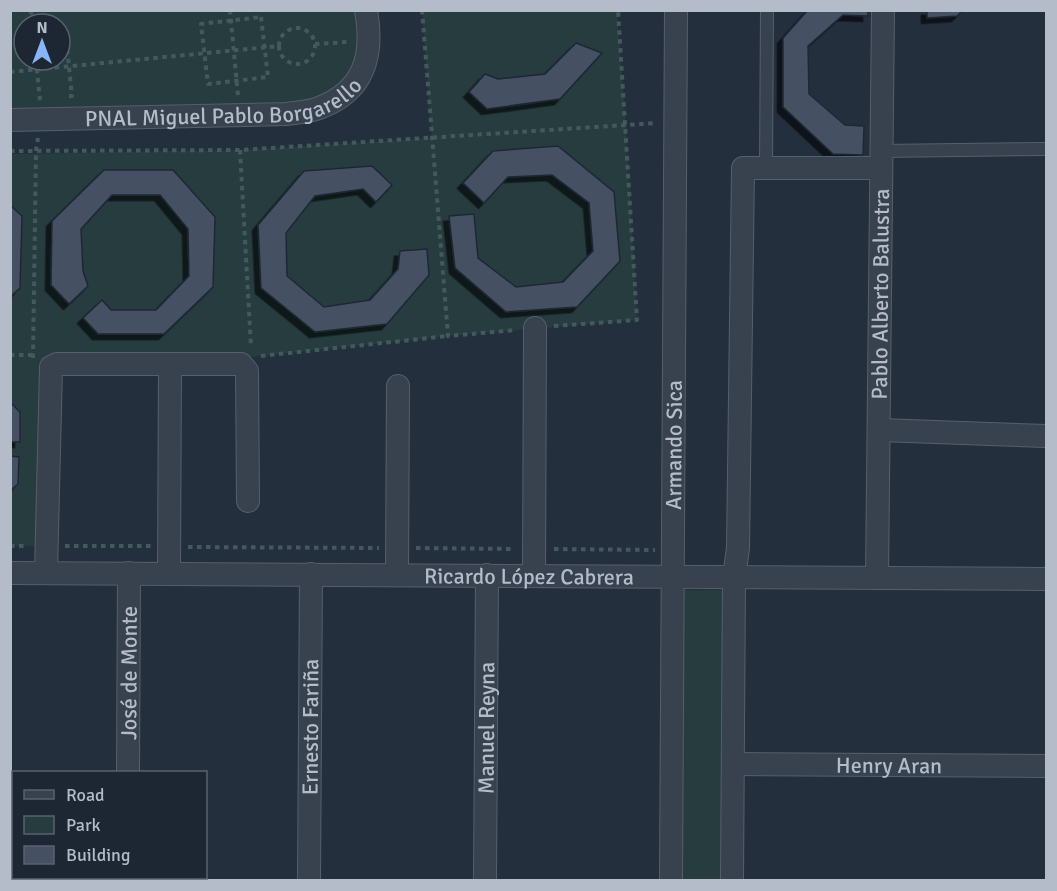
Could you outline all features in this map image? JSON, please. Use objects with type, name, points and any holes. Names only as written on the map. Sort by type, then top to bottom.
[{"type":"street","name":"PNAL Miguel Pablo Borgarello","points":[[10,120],[41,109],[240,115],[287,114],[317,109],[340,99],[361,77],[368,56],[366,10]]},
{"type":"street","name":"Armando Sica","points":[[671,880],[676,10]]},
{"type":"street","name":"Pablo Alberto Balustra","points":[[877,578],[883,10]]},
{"type":"street","points":[[732,880],[734,577],[738,548],[743,168],[880,159]]},
{"type":"street","points":[[534,576],[535,328]]},
{"type":"street","points":[[46,573],[51,367],[57,364],[241,364],[248,371],[248,501]]},
{"type":"street","points":[[169,573],[170,365]]},
{"type":"street","points":[[397,575],[398,386]]},
{"type":"street","points":[[880,430],[1047,436]]},
{"type":"street","name":"Ricardo López Cabrera","points":[[10,573],[1047,579]]},
{"type":"street","name":"José de Monte","points":[[128,771],[129,573]]},
{"type":"street","name":"Ernesto Fariña","points":[[309,880],[311,574]]},
{"type":"street","name":"Manuel Reyna","points":[[485,880],[487,575]]},
{"type":"street","name":"Henry Aran","points":[[733,764],[1047,766]]},
{"type":"lane","points":[[766,168],[767,10]]},
{"type":"lane","points":[[880,159],[1047,149]]},
{"type":"path","points":[[230,10],[240,115]]},
{"type":"path","points":[[422,10],[448,336],[637,320],[618,10]]},
{"type":"path","points":[[261,17],[268,77],[208,84],[201,24],[231,20],[261,17]]},
{"type":"path","points":[[298,28],[310,33],[315,44],[313,56],[304,63],[298,64],[282,57],[279,46],[280,40],[287,31],[298,28]]},
{"type":"path","points":[[315,44],[369,41]]},
{"type":"path","points":[[72,67],[279,46]]},
{"type":"path","points":[[33,367],[36,151],[41,109],[37,72]]},
{"type":"path","points":[[61,97],[72,96],[70,72]]},
{"type":"path","points":[[41,109],[51,98]]},
{"type":"path","points":[[10,151],[240,150],[626,124],[675,123]]},
{"type":"path","points":[[240,150],[252,357]]},
{"type":"path","points":[[10,546],[673,550]]},
{"type":"green space","points":[[10,11],[366,11],[368,56],[317,109],[11,120]]},
{"type":"green space","points":[[422,11],[617,11],[637,320],[448,336],[252,357],[47,355],[46,546],[11,546],[10,154],[240,150],[432,138]]},
{"type":"green space","points":[[680,590],[723,590],[723,880],[681,880]]},
{"type":"building","points":[[808,10],[868,10],[868,16],[843,15],[808,46],[809,94],[845,125],[864,126],[863,155],[833,154],[783,107],[783,38]]},
{"type":"building","points":[[927,10],[963,10],[957,16],[927,18]]},
{"type":"building","points":[[576,43],[602,53],[560,99],[487,109],[469,92],[485,74],[498,79],[545,74]]},
{"type":"building","points":[[558,146],[614,192],[620,261],[577,307],[506,312],[455,268],[449,216],[474,214],[478,258],[516,287],[563,282],[593,251],[589,203],[552,175],[508,177],[484,203],[463,183],[493,151]]},
{"type":"building","points":[[372,166],[392,185],[376,202],[363,189],[315,196],[286,233],[287,276],[324,307],[370,300],[398,269],[400,251],[427,249],[429,275],[387,324],[315,332],[261,288],[258,225],[304,171]]},
{"type":"building","points":[[104,170],[173,170],[215,217],[213,287],[164,334],[98,334],[83,318],[102,300],[111,310],[156,310],[189,276],[188,229],[160,195],[112,195],[81,229],[83,271],[88,286],[69,304],[51,285],[52,221]]},
{"type":"building","points":[[10,205],[22,216],[20,288],[10,297]]},
{"type":"building","points":[[10,402],[20,412],[20,442],[10,442]]},
{"type":"building","points":[[10,456],[19,457],[18,484],[10,491]]}]
